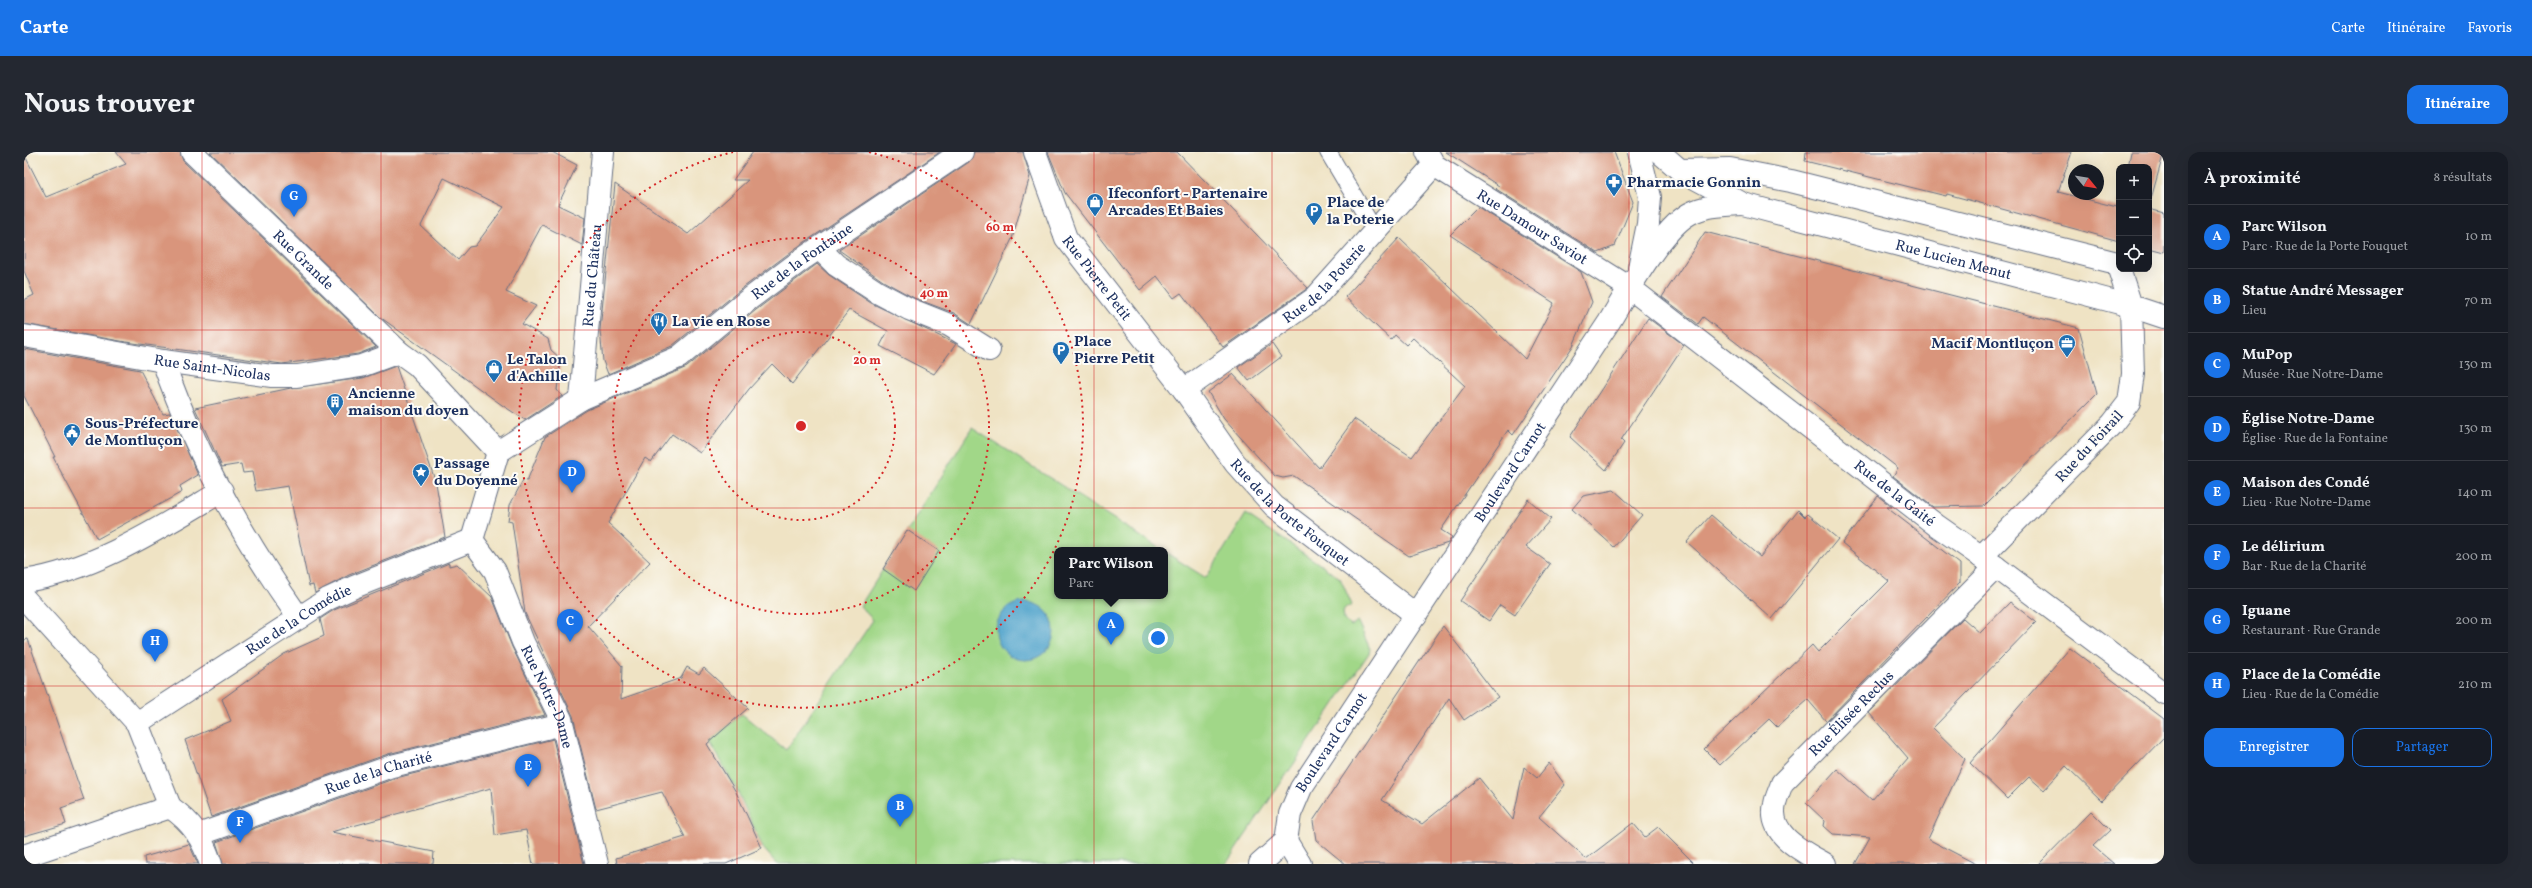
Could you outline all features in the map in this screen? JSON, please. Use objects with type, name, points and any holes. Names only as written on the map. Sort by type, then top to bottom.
[{"type":"street","name":"Rue Grande","points":[[192,152],[399,352],[417,365],[498,452]]},
{"type":"street","name":"Rue du Château","points":[[581,399],[603,152]]},
{"type":"street","name":"Rue de la Fontaine","points":[[498,452],[581,399],[679,357],[748,300],[819,248],[962,152]]},
{"type":"street","name":"Rue Pierre Petit","points":[[1035,152],[1066,238],[1184,390]]},
{"type":"street","points":[[1634,280],[1648,224],[1650,196],[1639,152]]},
{"type":"street","points":[[1659,152],[1680,170],[1743,204]]},
{"type":"street","name":"Rue de la Poterie","points":[[1184,390],[1315,298],[1375,231],[1430,159]]},
{"type":"street","name":"Rue Damour Saviot","points":[[1430,159],[1634,280]]},
{"type":"street","points":[[1680,170],[1728,161]]},
{"type":"street","name":"Rue du Foirail","points":[[1728,161],[1791,181],[2117,263],[2131,306],[2133,374],[2129,402],[2112,424],[1989,562]]},
{"type":"street","name":"Boulevard Carnot","points":[[1286,841],[1290,814],[1301,788],[1416,615],[1634,280],[1675,226],[1688,214],[1708,206],[1743,204]]},
{"type":"street","name":"Rue Lucien Menut","points":[[1743,204],[2131,306],[2164,317]]},
{"type":"street","points":[[819,248],[836,265],[877,292],[910,309],[949,325],[989,350]]},
{"type":"street","name":"Rue de la Gaité","points":[[1634,280],[1936,525],[1989,562],[2164,693]]},
{"type":"street","name":"Rue Saint-Nicolas","points":[[24,336],[163,361],[272,376],[297,376],[361,366],[399,352]]},
{"type":"street","points":[[163,361],[177,403],[222,491],[270,577],[299,618]]},
{"type":"street","name":"Rue de la Porte Fouquet","points":[[1184,390],[1235,463],[1274,506],[1416,615]]},
{"type":"street","points":[[472,540],[498,452]]},
{"type":"street","points":[[24,581],[81,568],[167,523],[222,491]]},
{"type":"street","name":"Rue de la Comédie","points":[[137,723],[328,600],[354,587],[472,540]]},
{"type":"street","name":"Rue Notre-Dame","points":[[472,540],[495,570],[524,642],[562,724],[597,864]]},
{"type":"street","name":"Rue Élisée Reclus","points":[[1825,864],[1792,845],[1777,827],[1774,805],[1782,783],[1989,562]]},
{"type":"street","points":[[24,598],[137,723],[170,807],[187,819],[198,834],[211,864]]},
{"type":"street","name":"Rue de la Charité","points":[[198,834],[392,766],[562,724]]},
{"type":"street","points":[[24,856],[170,807]]},
{"type":"street","points":[[1260,864],[1286,841],[1300,864]]},
{"type":"lane","points":[[1328,152],[1375,231]]},
{"type":"green space","points":[[972,428],[1157,547],[1054,547],[1054,599],[1168,599],[1168,554],[1206,578],[1246,514],[1340,578],[1352,605],[1343,610],[1344,620],[1350,626],[1358,622],[1370,649],[1369,653],[1226,864],[777,864],[763,848],[737,790],[709,742],[742,714],[786,750],[873,620],[860,606]]},
{"type":"water","points":[[1019,602],[1031,602],[1046,610],[1054,625],[1054,637],[1046,652],[1031,660],[1019,660],[1004,652],[996,637],[996,625],[1004,610]]},
{"type":"building","points":[[116,152],[180,152],[183,161],[376,347],[358,354],[282,364],[126,342],[24,324],[24,300],[34,295],[24,271],[24,154],[46,197],[126,164]]},
{"type":"building","points":[[210,152],[552,152],[577,165],[558,205],[585,218],[582,245],[542,225],[506,292],[536,306],[522,324],[548,339],[551,350],[561,359],[557,390],[562,396],[525,420],[380,317]],"holes":[[[444,178],[504,207],[475,246],[469,247],[458,260],[421,226]]]},
{"type":"building","points":[[753,152],[940,152],[796,248],[740,290],[672,346],[608,374],[603,361],[600,330],[615,184],[688,234],[748,180],[733,180]]},
{"type":"building","points":[[974,152],[1023,152],[1030,176],[1012,239],[971,324],[954,313],[914,298],[883,281],[839,250],[969,162]]},
{"type":"building","points":[[1048,152],[1177,152],[1308,288],[1223,347],[1181,293],[1174,298],[1157,276],[1140,290],[1065,193]]},
{"type":"building","points":[[1446,152],[1614,152],[1633,202],[1615,246],[1598,253],[1496,189],[1499,186]]},
{"type":"building","points":[[1806,152],[2072,152],[2058,192],[2068,195],[2068,200],[2089,200],[2116,207],[2116,240],[1947,194],[1946,196],[1805,161]]},
{"type":"building","points":[[2131,152],[2164,152],[2152,195],[2152,164],[2129,164]]},
{"type":"building","points":[[1478,207],[1581,272],[1592,302],[1573,346],[1513,435],[1508,430],[1441,530],[1452,537],[1448,543],[1409,556],[1294,476],[1283,478],[1275,476],[1224,419],[1208,392],[1233,374],[1319,468],[1354,419],[1412,457],[1465,386],[1413,338],[1406,345],[1395,335],[1391,340],[1345,297],[1399,238],[1525,359],[1554,303],[1450,235]]},
{"type":"building","points":[[2152,210],[2164,213],[2164,252],[2152,249]]},
{"type":"building","points":[[1705,232],[2079,328],[2097,394],[1984,506],[1933,507],[1893,476],[1898,468],[1703,317],[1698,324],[1662,297]]},
{"type":"building","points":[[817,264],[829,275],[871,303],[956,344],[934,374],[880,346],[888,331],[849,310],[792,384],[772,364],[749,389],[700,453],[672,434],[651,462],[645,458],[608,523],[650,562],[588,626],[622,666],[621,699],[681,678],[687,667],[699,674],[704,668],[748,708],[707,744],[736,792],[762,848],[726,864],[617,864],[616,858],[685,837],[662,792],[596,809],[573,716],[525,613],[512,522],[508,521],[510,505],[523,480],[527,481],[545,437],[587,410],[687,367],[756,310]]},
{"type":"building","points":[[1648,318],[1684,345],[1621,440],[1624,443],[1606,470],[1570,437]]},
{"type":"building","points":[[1272,344],[1281,357],[1249,381],[1238,367]]},
{"type":"building","name":"Sous-Préfecture de Montluçon","points":[[24,349],[140,370],[163,414],[170,413],[198,475],[180,486],[182,492],[97,539],[53,457],[55,457],[24,396]]},
{"type":"building","points":[[396,366],[436,483],[445,537],[349,575],[315,593],[313,585],[309,586],[288,486],[256,491],[252,472],[243,473],[241,464],[222,467],[195,408],[291,388],[363,378]]},
{"type":"building","points":[[1614,490],[1642,515],[1614,547],[1572,509],[1583,496]]},
{"type":"building","points":[[1878,496],[1892,507],[1886,507],[1960,564],[1960,583],[1826,721],[1808,700],[1777,727],[1769,719],[1720,765],[1704,749],[1812,645],[1818,652],[1889,581],[1842,543]]},
{"type":"building","points":[[1528,499],[1551,519],[1526,547],[1550,564],[1515,615],[1500,605],[1489,621],[1460,601]]},
{"type":"building","points":[[1798,510],[1805,517],[1808,514],[1838,539],[1772,619],[1687,542],[1711,515],[1760,557]]},
{"type":"building","points":[[907,530],[939,551],[914,591],[883,569]]},
{"type":"building","points":[[449,563],[449,566],[457,564],[492,597],[512,647],[545,715],[388,754],[211,817],[185,740],[231,721],[222,699],[284,654],[324,636],[320,619],[334,610]]},
{"type":"building","points":[[2010,602],[2036,622],[1933,728],[1965,759],[1928,839],[1976,864],[1855,864],[1870,837],[1833,834],[1824,826],[1825,821],[1806,803],[1837,769],[1872,800],[1908,758],[1869,713],[1963,618],[1980,633]]},
{"type":"building","points":[[1443,626],[1498,697],[1464,720],[1449,698],[1382,800],[1422,824],[1479,778],[1513,820],[1524,767],[1537,778],[1549,763],[1565,785],[1539,817],[1586,859],[1633,823],[1645,837],[1658,827],[1695,864],[1345,864],[1316,840],[1313,821]]},
{"type":"building","points":[[28,639],[84,800],[61,808],[66,824],[24,836],[24,640]]},
{"type":"building","points":[[2070,648],[2164,719],[2164,737],[2102,801],[2066,766],[2044,790],[2029,777],[2007,799],[1970,763]]},
{"type":"building","points":[[553,739],[584,864],[533,864],[526,830],[495,835],[491,788],[331,832],[434,852],[433,864],[223,864],[216,842],[396,778]]},
{"type":"building","points":[[2091,811],[2110,830],[2093,846],[2114,864],[2039,864]]},
{"type":"building","points":[[189,844],[198,864],[145,864],[144,857]]},
{"type":"place","name":"Pharmacie Gonnin","points":[[1614,197]]},
{"type":"place","name":"Iguane","points":[[294,217]]},
{"type":"place","name":"Ifeconfort - Partenaire Arcades Et Baies","points":[[1095,217]]},
{"type":"place","name":"Place de la Poterie","points":[[1314,226]]},
{"type":"place","name":"La vie en Rose","points":[[659,336]]},
{"type":"place","name":"Macif Montluçon","points":[[2067,358]]},
{"type":"place","name":"Place Pierre Petit","points":[[1061,365]]},
{"type":"place","name":"Le Talon d'Achille","points":[[494,383]]},
{"type":"place","name":"Ancienne maison du doyen","points":[[335,417]]},
{"type":"place","name":"Sous-Préfecture de Montluçon","points":[[72,447]]},
{"type":"place","name":"Passage du Doyenné","points":[[421,487]]},
{"type":"place","name":"Église Notre-Dame","points":[[572,493]]},
{"type":"place","name":"MuPop","points":[[570,642]]},
{"type":"place","name":"Parc Wilson","points":[[1111,645]]},
{"type":"place","name":"Place de la Comédie","points":[[155,662]]},
{"type":"place","name":"Maison des Condé","points":[[528,787]]},
{"type":"place","name":"Statue André Messager","points":[[900,827]]},
{"type":"place","name":"Le délirium","points":[[240,843]]}]
